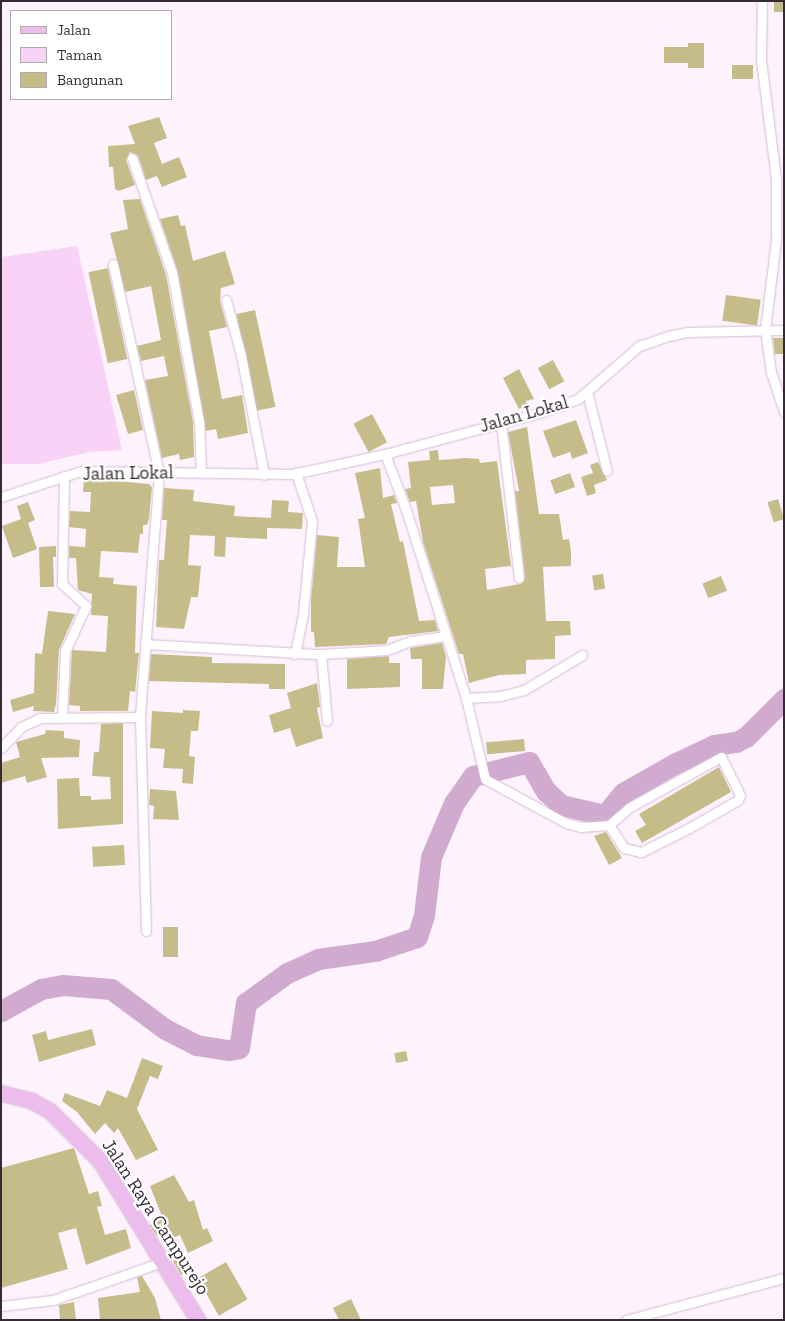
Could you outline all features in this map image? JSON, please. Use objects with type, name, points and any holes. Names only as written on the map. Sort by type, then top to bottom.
[{"type":"main road","name":"Jalan Raya Campurejo","points":[[1,1093],[32,1101],[67,1124],[100,1161],[198,1320]]},
{"type":"street","points":[[762,1],[761,60],[776,178],[776,240],[765,329],[772,372],[784,412]]},
{"type":"street","points":[[132,158],[172,273],[199,421],[201,472]]},
{"type":"street","points":[[113,264],[159,473],[140,717],[146,931]]},
{"type":"street","points":[[226,300],[241,355],[264,475]]},
{"type":"street","name":"Jalan Lokal","points":[[1,497],[81,472],[115,470],[159,473],[296,474],[385,454],[545,411],[587,392],[607,370],[639,346],[687,332],[784,330]]},
{"type":"street","points":[[587,392],[607,471]]},
{"type":"street","points":[[501,423],[519,578]]},
{"type":"street","points":[[385,454],[406,510],[466,698],[485,778],[566,823],[581,827],[609,825],[630,807],[721,757],[740,794],[738,800],[697,824],[641,852],[624,848],[609,825]]},
{"type":"street","points":[[295,654],[304,606],[312,521],[296,474]]},
{"type":"street","points":[[62,718],[65,651],[86,606],[62,584],[64,476]]},
{"type":"street","points":[[145,644],[321,654],[387,650],[410,642],[446,636]]},
{"type":"street","points":[[321,654],[327,721]]},
{"type":"street","points":[[466,698],[500,696],[524,690],[582,655]]},
{"type":"street","points":[[1,748],[29,722],[62,718],[140,717]]},
{"type":"street","points":[[1,1306],[53,1300],[162,1262]]},
{"type":"street","points":[[626,1320],[784,1278]]},
{"type":"green space","points":[[77,246],[122,450],[89,452],[39,464],[1,464],[1,257]]},
{"type":"building","points":[[774,1],[784,1],[784,12],[774,12]]},
{"type":"building","points":[[688,43],[704,43],[704,68],[688,68],[688,63],[664,63],[664,47],[688,47]]},
{"type":"building","points":[[732,65],[753,65],[753,79],[732,79]]},
{"type":"building","points":[[159,117],[167,138],[154,143],[162,164],[179,157],[187,177],[162,187],[157,176],[146,180],[138,156],[130,152],[126,160],[135,185],[119,191],[115,189],[113,167],[109,167],[108,146],[135,144],[128,126]]},
{"type":"building","points":[[140,199],[166,275],[193,422],[194,457],[180,460],[179,454],[162,458],[145,380],[168,376],[164,356],[141,361],[137,346],[161,340],[151,286],[125,292],[110,233],[128,229],[123,200]]},
{"type":"building","points":[[178,215],[181,226],[185,225],[193,261],[225,251],[235,284],[221,288],[220,301],[227,327],[209,331],[222,399],[242,395],[248,433],[218,439],[216,429],[206,431],[178,272],[160,219]]},
{"type":"building","points":[[108,268],[127,359],[108,363],[88,272]]},
{"type":"building","points":[[726,295],[761,300],[757,326],[722,321]]},
{"type":"building","points":[[255,310],[276,407],[257,411],[236,314]]},
{"type":"building","points":[[773,338],[784,338],[784,354],[775,354]]},
{"type":"building","points":[[553,360],[564,381],[549,389],[538,368]]},
{"type":"building","points":[[519,369],[534,399],[526,401],[527,405],[519,409],[503,378]]},
{"type":"building","points":[[134,390],[143,430],[128,434],[116,395]]},
{"type":"building","points":[[372,414],[387,442],[368,452],[353,424]]},
{"type":"building","points":[[576,420],[588,453],[572,459],[570,452],[553,458],[543,431]]},
{"type":"building","points":[[527,427],[539,514],[559,514],[563,540],[569,539],[571,566],[543,567],[546,621],[570,621],[571,635],[555,636],[555,659],[526,660],[526,674],[499,675],[469,683],[463,654],[459,654],[423,542],[416,501],[410,502],[405,489],[411,488],[408,462],[430,460],[429,451],[438,450],[439,460],[466,458],[479,459],[480,463],[497,461],[511,566],[485,569],[487,590],[520,584],[525,577],[515,491],[519,491],[508,432]],"holes":[[[453,485],[455,503],[432,505],[430,487]]]},
{"type":"building","points":[[598,462],[607,480],[594,485],[596,493],[587,496],[581,477],[593,473],[590,465]]},
{"type":"building","points":[[380,468],[383,498],[394,495],[397,503],[391,504],[400,542],[403,541],[419,621],[435,620],[438,631],[389,637],[386,644],[315,647],[314,632],[311,632],[311,600],[317,535],[339,537],[337,567],[365,567],[358,519],[365,518],[355,473]]},
{"type":"building","points":[[570,473],[575,487],[555,494],[550,480]]},
{"type":"building","points":[[84,478],[149,484],[152,487],[149,519],[147,525],[143,525],[143,534],[140,534],[138,553],[101,551],[99,577],[114,578],[113,584],[137,586],[135,653],[139,653],[135,692],[130,691],[128,711],[80,711],[80,706],[69,705],[72,650],[106,652],[108,616],[91,615],[92,594],[78,590],[76,558],[69,558],[69,546],[85,547],[86,529],[69,527],[70,511],[90,512],[91,492],[83,492]]},
{"type":"building","points":[[164,488],[194,490],[193,501],[235,506],[234,516],[271,518],[272,500],[289,501],[288,512],[303,513],[302,529],[267,528],[267,539],[226,537],[225,557],[214,556],[215,536],[190,535],[188,565],[201,566],[198,597],[191,597],[184,629],[156,627],[159,560],[164,560],[167,520],[162,520]]},
{"type":"building","points":[[778,499],[784,519],[774,522],[767,502]]},
{"type":"building","points":[[28,502],[35,520],[28,523],[37,549],[13,558],[2,526],[21,519],[17,506]]},
{"type":"building","points":[[56,546],[56,557],[53,557],[54,587],[40,587],[39,547]]},
{"type":"building","points":[[603,574],[605,589],[594,590],[592,576]]},
{"type":"building","points":[[721,576],[727,591],[708,598],[702,583]]},
{"type":"building","points":[[48,611],[75,614],[59,650],[54,712],[33,711],[34,706],[13,712],[10,700],[34,693],[35,653],[42,654]]},
{"type":"building","points":[[442,643],[446,657],[443,689],[422,689],[422,659],[411,659],[410,648]]},
{"type":"building","points":[[151,654],[212,657],[212,663],[285,664],[285,689],[269,689],[269,684],[149,681]]},
{"type":"building","points":[[389,656],[389,663],[400,663],[400,687],[347,689],[347,659]]},
{"type":"building","points":[[317,683],[320,707],[317,708],[323,738],[296,747],[290,728],[274,733],[269,715],[291,708],[287,693]]},
{"type":"building","points":[[183,710],[200,711],[198,731],[191,731],[189,756],[195,757],[193,784],[182,783],[183,769],[163,768],[165,749],[150,748],[152,711],[183,713]]},
{"type":"building","points":[[123,723],[123,824],[58,829],[57,779],[79,778],[80,796],[91,796],[91,800],[111,799],[110,777],[92,776],[94,752],[99,752],[101,724]]},
{"type":"building","points":[[46,730],[64,731],[64,738],[80,740],[79,757],[41,758],[47,777],[27,783],[25,776],[1,783],[1,763],[20,757],[16,742],[45,734]]},
{"type":"building","points":[[524,739],[525,751],[487,754],[486,742]]},
{"type":"building","points":[[719,767],[731,792],[642,843],[635,831],[646,825],[639,814]]},
{"type":"building","points":[[150,789],[176,791],[179,820],[153,819],[154,806],[149,805]]},
{"type":"building","points":[[606,832],[622,858],[609,865],[594,836]]},
{"type":"building","points":[[124,845],[125,865],[93,867],[92,847]]},
{"type":"building","points":[[163,927],[178,927],[178,957],[163,957]]},
{"type":"building","points":[[92,1029],[96,1045],[39,1062],[32,1035],[46,1031],[48,1040]]},
{"type":"building","points":[[406,1051],[408,1061],[396,1063],[394,1053]]},
{"type":"building","points":[[142,1058],[163,1066],[158,1079],[150,1076],[137,1109],[158,1150],[136,1160],[118,1128],[114,1133],[105,1123],[95,1134],[77,1112],[62,1101],[65,1093],[100,1106],[107,1090],[127,1098]]},
{"type":"building","points":[[74,1148],[89,1194],[98,1191],[102,1206],[97,1207],[105,1235],[126,1229],[131,1248],[86,1265],[76,1228],[58,1233],[68,1269],[1,1288],[1,1168]]},
{"type":"building","points":[[174,1175],[189,1202],[194,1200],[203,1230],[207,1228],[213,1241],[188,1253],[180,1235],[170,1239],[166,1230],[156,1235],[150,1225],[163,1219],[150,1186]]},
{"type":"building","points":[[186,1255],[192,1270],[181,1275],[173,1261]]},
{"type":"building","points":[[226,1262],[248,1299],[219,1316],[197,1278]]},
{"type":"building","points":[[142,1276],[155,1298],[161,1320],[100,1320],[98,1298],[140,1292],[137,1277]]},
{"type":"building","points":[[351,1299],[361,1320],[339,1320],[333,1308]]},
{"type":"building","points":[[74,1302],[76,1320],[60,1320],[59,1305]]},
{"type":"waterway","points":[[1,1011],[41,989],[63,985],[111,989],[165,1029],[196,1045],[229,1050],[239,1048],[246,1003],[287,973],[318,959],[375,951],[417,937],[424,915],[431,857],[454,803],[473,776],[529,762],[546,791],[561,805],[605,815],[623,793],[674,764],[714,745],[736,742],[746,737],[784,699]]}]
